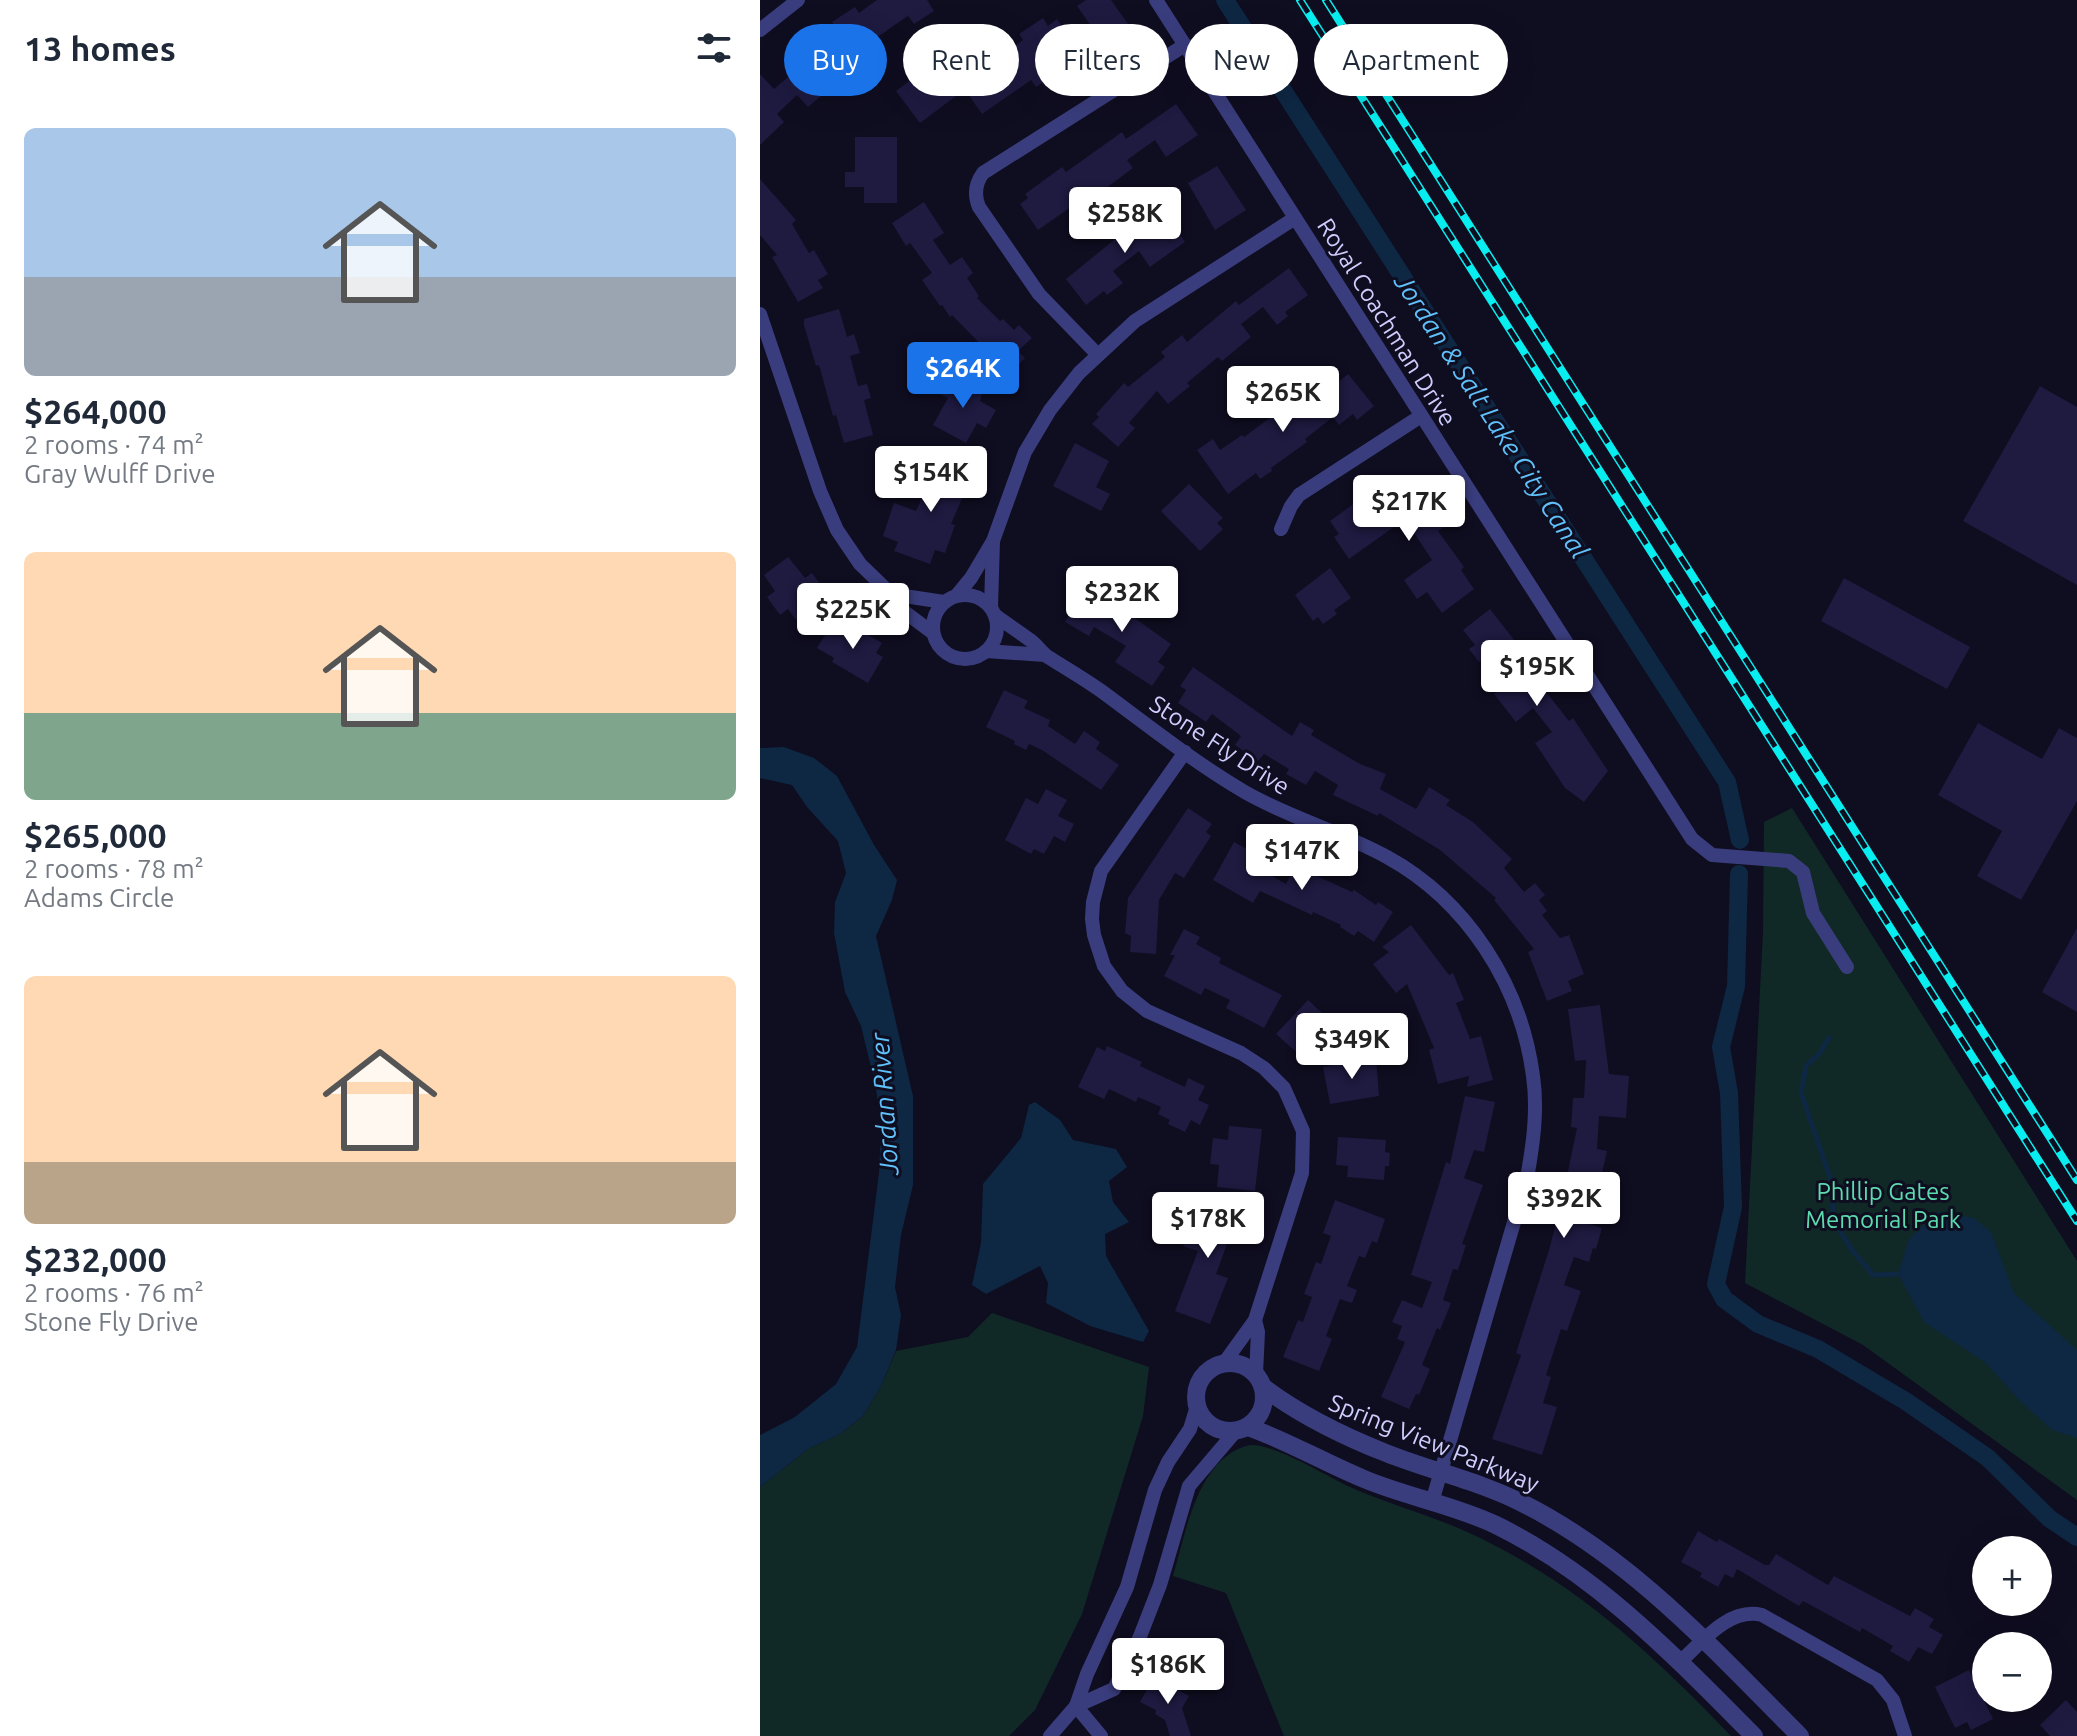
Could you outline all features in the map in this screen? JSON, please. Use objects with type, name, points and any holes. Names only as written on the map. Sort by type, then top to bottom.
[{"type":"street","points":[[760,30],[798,0]]},
{"type":"street","name":"Royal Coachman Drive","points":[[1156,0],[1185,45]]},
{"type":"street","points":[[1097,354],[1050,306],[1019,268],[979,207],[975,196],[977,184],[983,173],[1185,45]]},
{"type":"street","name":"Royal Coachman Drive","points":[[1217,96],[1692,839],[1712,855],[1789,861],[1799,867],[1806,878],[1813,913],[1847,967]]},
{"type":"street","points":[[993,541],[934,616],[936,642],[950,656],[969,659],[986,651],[997,635],[993,611],[993,541],[1014,476],[1038,429],[1064,390],[1097,354],[1160,303],[1295,218]]},
{"type":"street","points":[[760,314],[837,530],[860,564],[891,594],[902,610],[933,633]]},
{"type":"street","points":[[1281,529],[1299,495],[1421,416]]},
{"type":"street","points":[[891,594],[950,599],[979,597],[993,611]]},
{"type":"street","name":"Stone Fly Drive","points":[[993,611],[1045,655],[1079,675],[1254,798],[1387,857],[1426,883],[1477,936],[1504,978],[1525,1037],[1534,1078],[1531,1154],[1527,1178],[1432,1502]]},
{"type":"street","name":"Stone Fly Drive","points":[[986,651],[1045,655]]},
{"type":"street","points":[[1185,752],[1101,871],[1093,902],[1094,935],[1111,979],[1134,1002],[1161,1018],[1254,1060],[1284,1088],[1298,1117],[1304,1146],[1302,1173],[1255,1320],[1224,1363]]},
{"type":"street","points":[[1076,1706],[1114,1689],[1139,1639],[1160,1585],[1189,1486],[1241,1429],[1257,1420],[1262,1410],[1255,1320]]},
{"type":"street","points":[[1050,1736],[1076,1706],[1087,1674],[1127,1587],[1155,1490],[1168,1462],[1190,1429],[1201,1379],[1215,1366],[1224,1363],[1241,1365],[1260,1381]]},
{"type":"street","name":"Spring View Parkway","points":[[1260,1381],[1291,1408],[1343,1434],[1386,1453],[1504,1494],[1575,1534],[1643,1584],[1800,1736]]},
{"type":"street","points":[[1197,1406],[1207,1423],[1215,1428],[1241,1429],[1287,1442],[1365,1480],[1493,1524],[1542,1551],[1604,1594],[1680,1662],[1754,1736]]},
{"type":"street","points":[[1680,1662],[1726,1621],[1740,1614],[1755,1613],[1877,1680],[1893,1700],[1905,1736]]},
{"type":"street","points":[[1076,1706],[1101,1736]]},
{"type":"green space","name":"Phillip Gates Memorial Park","points":[[1792,808],[2077,1261],[2077,1500],[1863,1345],[1745,1283],[1763,932],[1764,822]]},
{"type":"green space","points":[[992,1313],[1149,1367],[1143,1416],[1082,1614],[1035,1710],[1009,1736],[760,1736],[760,1487],[808,1449],[840,1434],[863,1416],[881,1386],[896,1351],[968,1337]]},
{"type":"green space","points":[[1250,1445],[1273,1449],[1350,1487],[1464,1531],[1517,1557],[1584,1601],[1614,1625],[1674,1678],[1731,1736],[1284,1736],[1226,1593],[1173,1576],[1189,1519],[1206,1480],[1217,1464],[1232,1452]]},
{"type":"water","name":"Jordan River","points":[[784,747],[814,758],[837,776],[874,845],[897,880],[876,936],[913,1096],[913,1185],[901,1235],[895,1287],[901,1315],[896,1350],[881,1386],[863,1416],[840,1434],[808,1449],[760,1487],[760,1435],[795,1417],[836,1384],[857,1347],[879,1173],[881,1129],[876,1088],[861,1026],[845,992],[834,933],[835,902],[846,873],[838,841],[792,785],[760,778],[760,748]]},
{"type":"water","points":[[1035,1102],[1060,1120],[1073,1140],[1116,1149],[1127,1167],[1109,1181],[1113,1202],[1129,1222],[1105,1234],[1106,1256],[1149,1331],[1143,1342],[1090,1326],[1046,1303],[1048,1283],[1040,1266],[986,1294],[972,1285],[981,1243],[983,1184],[1021,1138],[1029,1105]]},
{"type":"water","points":[[1938,1212],[1974,1218],[1991,1232],[2014,1293],[2077,1350],[2077,1438],[2052,1430],[2019,1400],[1986,1363],[1924,1322],[1898,1274],[1909,1239]]},
{"type":"building","points":[[877,0],[927,0],[934,11],[914,24],[908,16],[887,30],[887,24],[832,22],[855,7],[859,13]]},
{"type":"building","points":[[1086,0],[1111,0],[1128,24],[1090,24],[1077,6]]},
{"type":"building","points":[[1043,18],[1047,24],[1035,24],[1035,86],[1031,80],[1019,88],[1019,43],[1023,40],[1019,34]]},
{"type":"building","points":[[760,74],[774,89],[784,80],[784,96],[796,96],[777,114],[784,122],[760,145]]},
{"type":"building","points":[[903,86],[903,96],[956,96],[920,123],[896,91]]},
{"type":"building","points":[[798,96],[821,96],[808,107]]},
{"type":"building","points":[[969,96],[1008,96],[982,114]]},
{"type":"building","points":[[1176,104],[1198,135],[1166,157],[1155,140],[1127,160],[1133,168],[1074,212],[1071,207],[1038,230],[1020,204],[1028,198],[1025,194],[1062,167],[1066,172],[1122,132],[1126,139]]},
{"type":"building","points":[[855,137],[897,137],[897,203],[864,203],[864,187],[845,187],[845,172],[855,172]]},
{"type":"building","points":[[1217,166],[1246,210],[1215,230],[1188,183]]},
{"type":"building","points":[[760,179],[796,220],[792,224],[809,253],[814,250],[828,274],[818,280],[823,288],[798,302],[772,257],[777,255],[760,235]]},
{"type":"building","points":[[924,202],[944,233],[933,240],[950,265],[962,257],[973,273],[967,278],[979,296],[977,298],[1000,321],[1003,319],[1014,330],[1019,325],[1032,338],[1018,351],[1025,358],[1010,373],[997,361],[977,380],[968,372],[988,352],[940,306],[922,280],[932,273],[910,243],[906,246],[892,223]]},
{"type":"building","points":[[1144,210],[1148,215],[1155,210],[1167,227],[1172,223],[1185,242],[1150,267],[1139,251],[1113,271],[1123,283],[1107,295],[1104,291],[1086,305],[1066,279],[1133,224],[1130,219]]},
{"type":"building","points":[[1289,268],[1308,295],[1285,312],[1288,316],[1277,325],[1263,307],[1241,324],[1251,337],[1222,361],[1218,357],[1168,404],[1157,391],[1129,423],[1135,428],[1118,447],[1092,424],[1099,417],[1096,414],[1124,383],[1128,387],[1165,357],[1161,352],[1182,335],[1187,342],[1236,301],[1239,305]]},
{"type":"building","points":[[839,309],[847,337],[854,334],[860,353],[850,356],[858,386],[867,384],[871,398],[864,400],[873,435],[844,443],[804,325],[804,319]]},
{"type":"building","points":[[1348,374],[1374,406],[1357,420],[1353,414],[1339,425],[1333,417],[1305,439],[1307,442],[1271,468],[1272,471],[1260,479],[1256,473],[1228,494],[1197,450],[1213,439],[1220,450],[1242,435],[1244,437],[1299,396],[1307,407]]},
{"type":"building","points":[[961,377],[983,390],[980,401],[996,410],[986,428],[977,423],[966,443],[933,425],[948,398],[940,394],[946,382],[955,387]]},
{"type":"building","points":[[2040,386],[2077,407],[2077,585],[1963,521]]},
{"type":"building","points":[[1075,443],[1109,461],[1096,487],[1110,494],[1101,511],[1053,486]]},
{"type":"building","points":[[958,458],[976,466],[951,524],[955,525],[945,553],[935,550],[930,564],[894,551],[898,542],[883,536],[894,503],[916,511],[938,461],[954,468]]},
{"type":"building","points":[[1189,484],[1223,518],[1217,523],[1223,529],[1200,551],[1161,511]]},
{"type":"building","points":[[1421,484],[1447,525],[1438,531],[1464,567],[1461,570],[1474,589],[1442,613],[1427,592],[1417,599],[1404,580],[1432,560],[1405,519],[1349,559],[1334,537],[1339,534],[1330,521],[1363,497],[1375,514]]},
{"type":"building","points":[[788,557],[805,578],[812,573],[829,596],[796,620],[788,609],[780,615],[767,597],[775,591],[764,575]]},
{"type":"building","points":[[1330,568],[1351,598],[1334,610],[1337,614],[1323,624],[1318,617],[1313,621],[1295,595]]},
{"type":"building","points":[[1844,578],[1970,647],[1947,689],[1821,621]]},
{"type":"building","points":[[1093,586],[1129,606],[1126,612],[1171,644],[1158,662],[1165,667],[1152,686],[1115,662],[1126,646],[1094,627],[1089,636],[1065,622],[1075,605],[1080,608]]},
{"type":"building","points":[[1490,609],[1518,645],[1512,649],[1569,721],[1573,718],[1608,771],[1584,802],[1565,788],[1535,743],[1552,732],[1533,708],[1516,722],[1494,694],[1501,690],[1495,683],[1500,679],[1484,658],[1479,662],[1469,649],[1475,645],[1463,630]]},
{"type":"building","points":[[844,621],[882,643],[876,653],[883,657],[868,683],[832,662],[834,658],[817,648],[829,629],[837,634]]},
{"type":"building","points":[[1193,667],[1292,736],[1300,722],[1314,730],[1311,735],[1360,764],[1386,774],[1380,789],[1416,809],[1429,787],[1450,800],[1446,805],[1473,822],[1512,859],[1504,868],[1524,892],[1535,883],[1545,895],[1539,900],[1547,911],[1542,915],[1560,938],[1569,935],[1584,974],[1568,981],[1572,991],[1547,1001],[1528,952],[1534,949],[1494,900],[1496,898],[1440,850],[1379,813],[1378,816],[1333,795],[1338,785],[1315,771],[1306,785],[1286,774],[1289,769],[1264,754],[1258,761],[1235,745],[1241,736],[1212,714],[1206,722],[1178,703],[1186,690],[1180,686]]},
{"type":"building","points":[[1004,690],[1028,701],[1024,708],[1050,720],[1048,726],[1075,744],[1084,731],[1100,742],[1096,749],[1119,765],[1101,790],[1042,750],[1029,744],[1026,750],[986,727]]},
{"type":"building","points":[[1978,723],[2042,759],[2059,728],[2077,738],[2077,801],[2021,900],[1977,876],[2002,831],[1938,795]]},
{"type":"building","points":[[1046,789],[1067,800],[1058,816],[1074,824],[1065,842],[1054,836],[1044,854],[1034,849],[1031,854],[1005,840],[1026,798],[1038,804]]},
{"type":"building","points":[[1188,808],[1212,824],[1206,832],[1211,836],[1184,878],[1175,873],[1159,900],[1156,954],[1130,952],[1131,936],[1125,933],[1128,898]]},
{"type":"building","points":[[1234,842],[1247,849],[1250,844],[1269,854],[1261,870],[1286,884],[1295,866],[1352,892],[1354,890],[1393,912],[1374,942],[1358,931],[1354,936],[1341,925],[1260,891],[1253,903],[1213,880]]},
{"type":"building","points":[[1411,925],[1449,975],[1453,973],[1464,1000],[1456,1003],[1470,1039],[1481,1036],[1493,1080],[1467,1087],[1469,1076],[1438,1084],[1429,1050],[1434,1048],[1407,984],[1396,993],[1373,964],[1389,952],[1382,947]]},
{"type":"building","points":[[2077,928],[2077,1012],[2042,992]]},
{"type":"building","points":[[1184,929],[1200,937],[1196,944],[1221,958],[1219,963],[1282,995],[1264,1028],[1226,1008],[1230,1000],[1205,988],[1201,995],[1164,976],[1175,955],[1170,955]]},
{"type":"building","points":[[1308,1000],[1335,1025],[1318,1043],[1324,1049],[1310,1064],[1276,1034]]},
{"type":"building","points":[[1600,1005],[1609,1074],[1629,1076],[1626,1118],[1599,1116],[1597,1149],[1607,1151],[1599,1186],[1610,1188],[1607,1202],[1584,1196],[1577,1220],[1602,1228],[1589,1262],[1574,1257],[1564,1285],[1581,1291],[1567,1331],[1561,1329],[1546,1375],[1551,1377],[1543,1403],[1557,1407],[1542,1455],[1492,1439],[1521,1355],[1516,1353],[1561,1205],[1577,1128],[1571,1127],[1573,1098],[1584,1098],[1586,1060],[1575,1061],[1568,1009]]},
{"type":"building","points":[[1107,1046],[1185,1087],[1188,1078],[1205,1086],[1198,1100],[1209,1105],[1200,1125],[1191,1120],[1185,1132],[1168,1124],[1170,1120],[1158,1114],[1161,1107],[1138,1097],[1136,1102],[1109,1089],[1104,1099],[1078,1087],[1097,1047],[1105,1051]]},
{"type":"building","points":[[1376,1057],[1379,1096],[1330,1104],[1323,1067]]},
{"type":"building","points":[[1465,1096],[1495,1102],[1484,1152],[1474,1150],[1464,1178],[1483,1185],[1462,1244],[1466,1245],[1458,1270],[1453,1269],[1443,1300],[1451,1303],[1422,1365],[1430,1369],[1409,1409],[1381,1397],[1405,1342],[1397,1339],[1402,1326],[1392,1322],[1402,1300],[1422,1308],[1432,1282],[1411,1275],[1446,1162],[1450,1164]]},
{"type":"building","points":[[1229,1126],[1262,1129],[1255,1191],[1217,1187],[1219,1165],[1210,1164],[1213,1138],[1228,1140]]},
{"type":"building","points":[[1338,1137],[1386,1140],[1385,1152],[1390,1153],[1384,1180],[1347,1177],[1348,1166],[1336,1165]]},
{"type":"building","points":[[1335,1200],[1385,1219],[1377,1243],[1372,1241],[1365,1258],[1359,1256],[1347,1286],[1357,1290],[1352,1303],[1340,1299],[1326,1336],[1332,1339],[1319,1371],[1283,1357],[1298,1320],[1303,1322],[1312,1297],[1304,1294],[1316,1262],[1321,1264],[1331,1236],[1323,1233]]},
{"type":"building","points":[[1204,1201],[1244,1213],[1235,1237],[1230,1236],[1216,1274],[1228,1278],[1210,1324],[1175,1311],[1198,1251],[1183,1246],[1192,1221],[1196,1222]]},
{"type":"building","points":[[1698,1531],[1765,1565],[1769,1565],[1776,1554],[1828,1585],[1834,1576],[1910,1616],[1915,1608],[1934,1619],[1929,1627],[1943,1635],[1932,1654],[1918,1647],[1909,1662],[1890,1651],[1893,1646],[1862,1628],[1860,1632],[1803,1601],[1799,1606],[1737,1569],[1733,1578],[1725,1574],[1718,1587],[1700,1577],[1702,1573],[1681,1562]]},
{"type":"building","points":[[1969,1670],[1972,1676],[1972,1712],[1990,1712],[1993,1719],[1971,1730],[1967,1722],[1955,1728],[1935,1687]]},
{"type":"building","points":[[1154,1677],[1189,1696],[1182,1708],[1191,1736],[1170,1736],[1165,1720],[1155,1714],[1156,1710],[1140,1702]]},
{"type":"building","points":[[2066,1700],[2077,1712],[2077,1736],[2050,1736],[2040,1725]]},
{"type":"waterway","name":"Jordan & Salt Lake City Canal","points":[[1225,0],[1727,782],[1740,840]]},
{"type":"waterway","name":"Jordan & Salt Lake City Canal","points":[[1739,874],[1736,986],[1721,1047],[1729,1093],[1733,1207],[1716,1284],[1724,1299],[1758,1324],[1818,1349],[1907,1402],[1988,1458],[2050,1519],[2077,1537]]},
{"type":"waterway","points":[[1829,1038],[1819,1054],[1806,1066],[1801,1093],[1832,1183],[1833,1220],[1873,1275],[1898,1274]]},
{"type":"railway","points":[[1300,0],[2077,1221]]},
{"type":"railway","points":[[1326,0],[2077,1180]]}]
